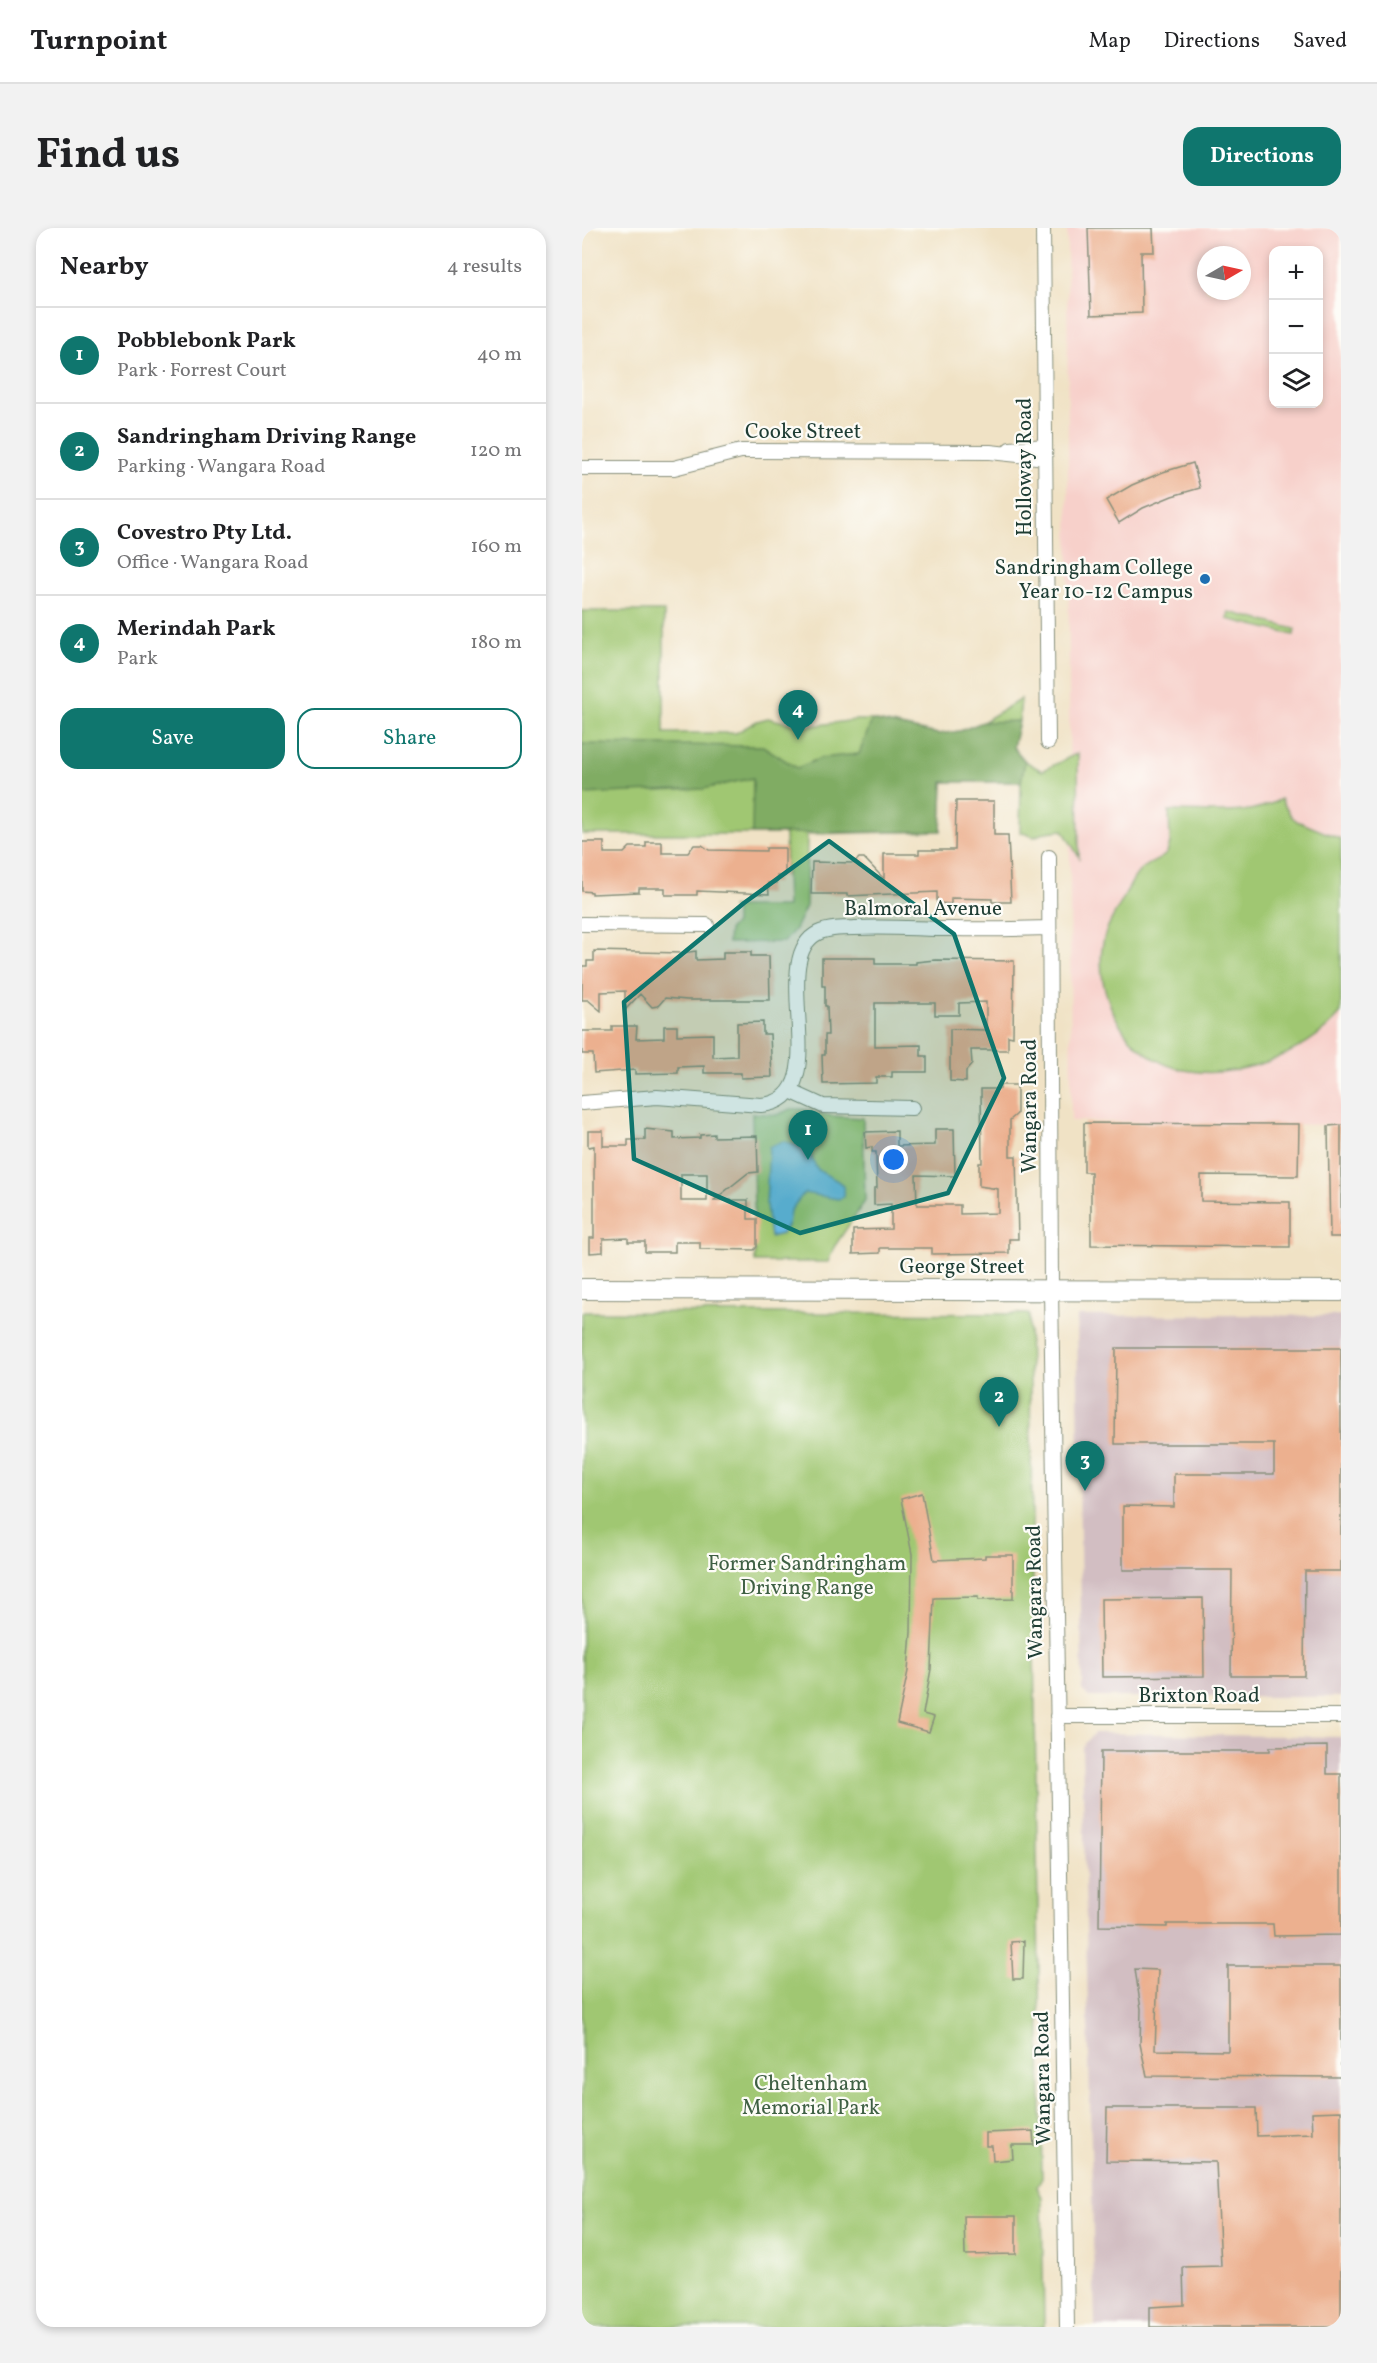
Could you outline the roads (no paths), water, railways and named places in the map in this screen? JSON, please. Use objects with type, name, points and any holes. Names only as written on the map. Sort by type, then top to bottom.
[{"type":"street","name":"Holloway Road","points":[[1043,228],[1048,742]]},
{"type":"street","name":"Cooke Street","points":[[582,468],[674,468],[741,451],[1045,452]]},
{"type":"street","name":"Wangara Road","points":[[1049,857],[1050,1290],[1067,2327]]},
{"type":"street","points":[[582,924],[707,925]]},
{"type":"street","name":"Balmoral Avenue","points":[[790,1092],[798,1071],[799,958],[810,938],[819,932],[839,928],[887,926],[952,929],[1049,928]]},
{"type":"street","points":[[582,1102],[657,1097],[761,1105],[775,1103],[790,1092],[823,1106],[912,1108]]},
{"type":"street","name":"George Street","points":[[582,1289],[1341,1291]]},
{"type":"street","name":"Brixton Road","points":[[1057,1716],[1341,1716]]},
{"type":"water","points":[[783,1141],[808,1149],[820,1171],[842,1186],[844,1197],[838,1199],[804,1193],[790,1211],[788,1224],[782,1234],[770,1237],[766,1205],[769,1147]]},
{"type":"place","name":"Sandringham College Year 10-12 Campus","points":[[1205,579]]},
{"type":"place","name":"Merindah Park","points":[[798,740]]},
{"type":"place","name":"Pobblebonk Park","points":[[808,1160]]},
{"type":"place","name":"Sandringham Driving Range","points":[[999,1427]]},
{"type":"place","name":"Covestro Pty Ltd.","points":[[1085,1491]]},
{"type":"park label","name":"Former Sandringham Driving Range","points":[[807,1575]]},
{"type":"park label","name":"Cheltenham Memorial Park","points":[[811,2095]]}]
